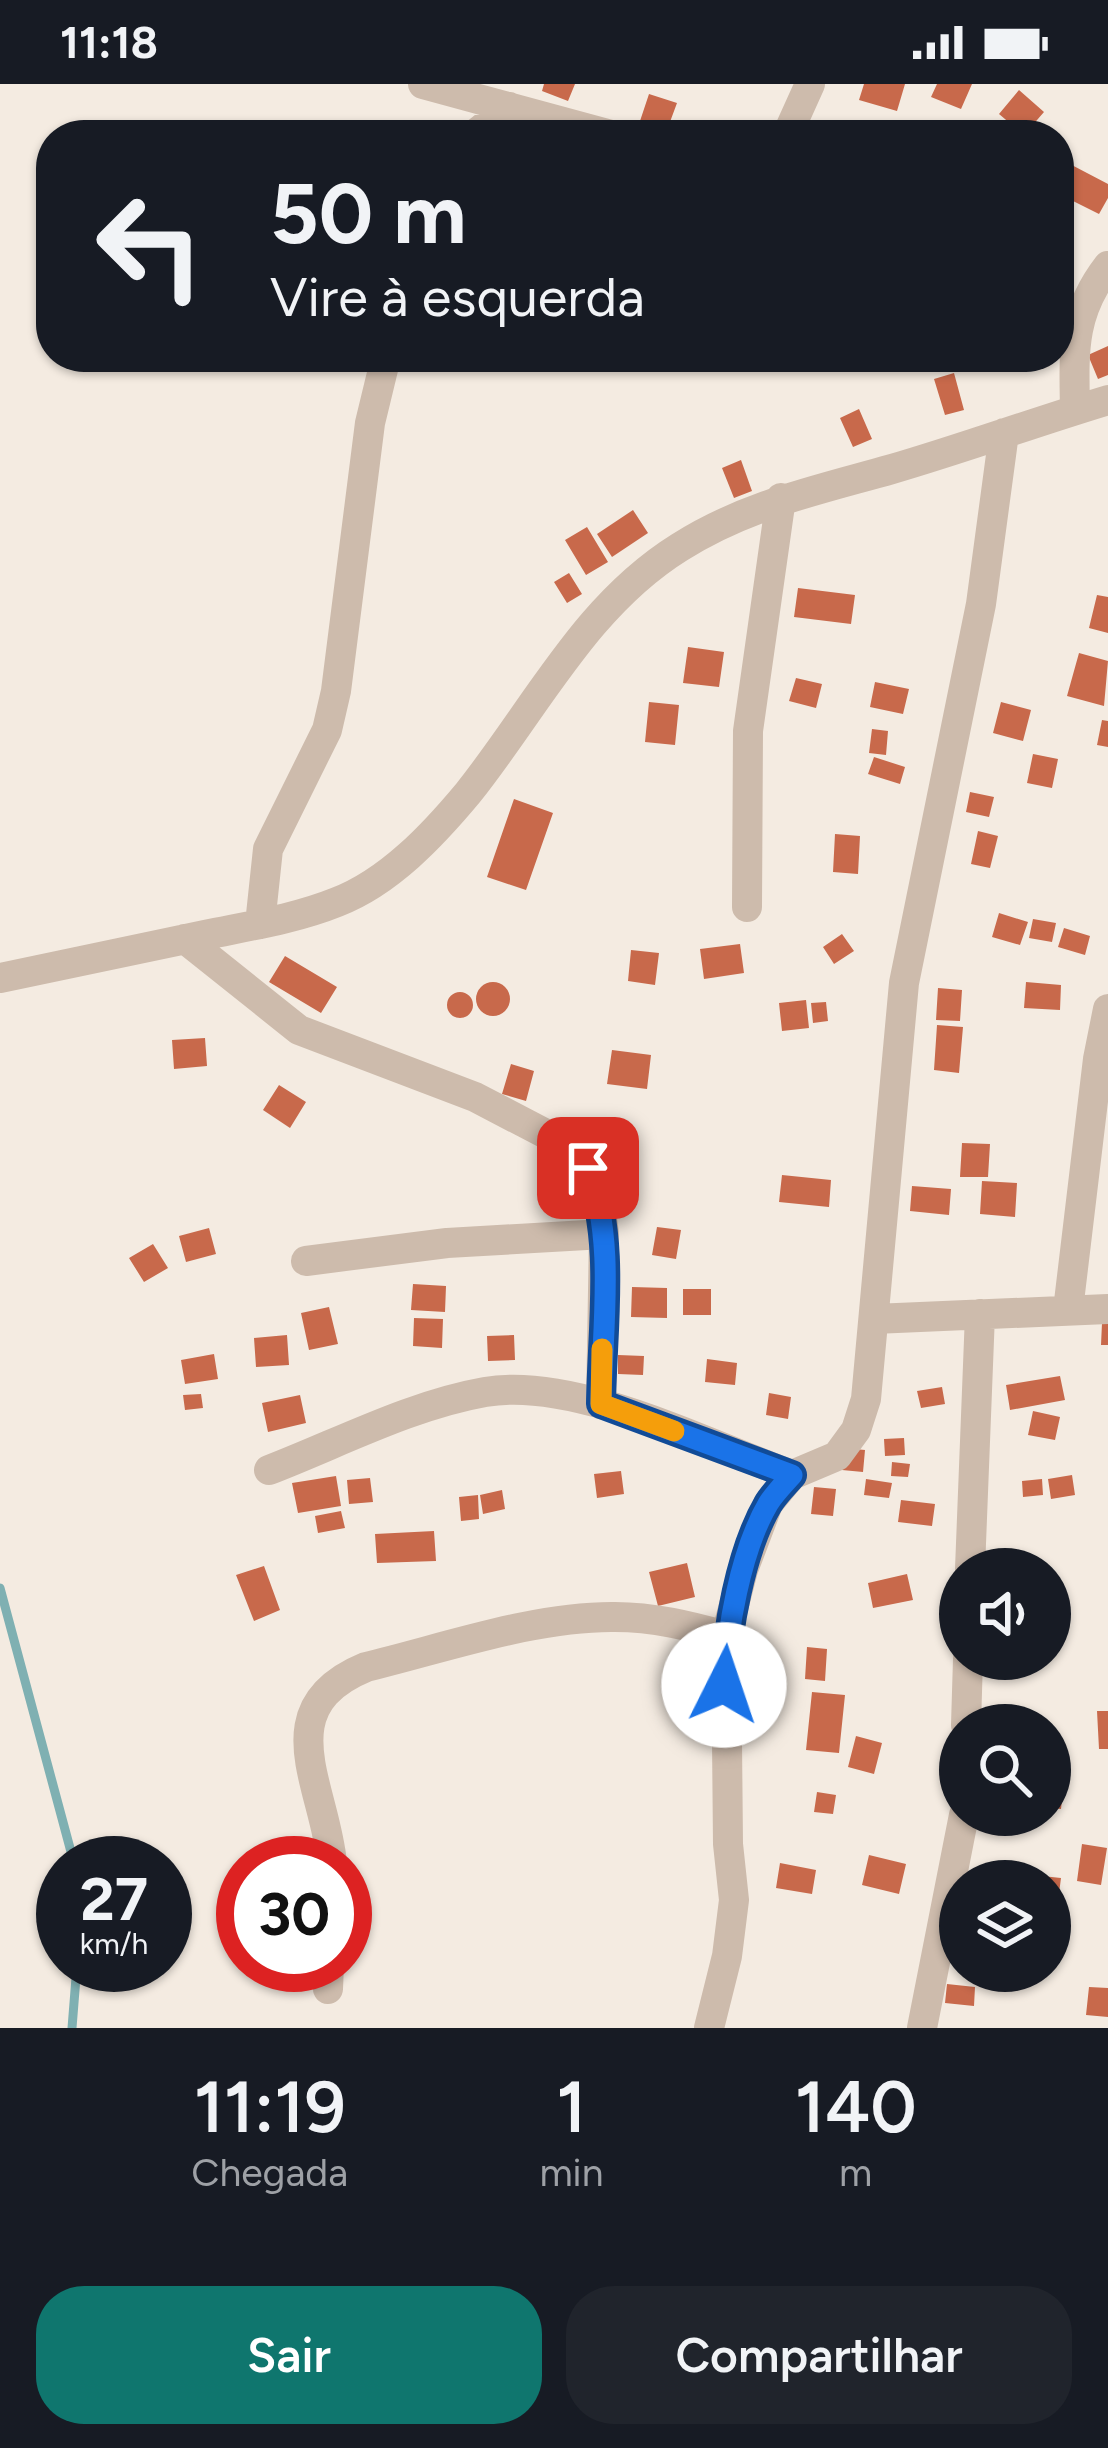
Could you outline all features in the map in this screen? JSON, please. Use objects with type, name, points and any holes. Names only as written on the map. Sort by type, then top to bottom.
[{"type":"street","points":[[423,84],[556,120]]},
{"type":"street","points":[[794,120],[810,84]]},
{"type":"street","points":[[493,120],[509,107]]},
{"type":"street","points":[[1074,295],[1108,266]]},
{"type":"street","points":[[1074,344],[1075,410]]},
{"type":"street","points":[[260,924],[268,849],[327,730],[336,691],[370,423],[382,372]]},
{"type":"street","points":[[0,978],[260,924],[338,902],[388,872],[434,832],[469,792],[591,623],[677,548],[781,498],[893,469],[1108,400]]},
{"type":"street","points":[[709,2028],[727,1956],[734,1900],[728,1844],[726,1636],[743,1570],[768,1504],[792,1475],[837,1456],[856,1430],[866,1399],[904,982],[982,604],[1004,433]]},
{"type":"street","points":[[747,907],[748,731],[781,498]]},
{"type":"street","points":[[185,939],[299,1030],[475,1097],[569,1146],[588,1168],[599,1196],[604,1234],[601,1404]]},
{"type":"street","points":[[1067,1310],[1096,1169],[1108,1009]]},
{"type":"street","points":[[306,1261],[447,1243],[604,1234]]},
{"type":"street","points":[[874,1319],[1108,1309]]},
{"type":"street","points":[[971,1548],[980,1314]]},
{"type":"street","points":[[269,1470],[434,1405],[488,1391],[544,1390],[601,1404],[792,1475]]},
{"type":"street","points":[[325,1836],[311,1778],[308,1735],[317,1700],[337,1679],[366,1666],[563,1621],[616,1617],[676,1622],[726,1636]]},
{"type":"street","points":[[922,2028],[960,1836]]},
{"type":"building","points":[[544,84],[575,84],[568,101],[542,91]]},
{"type":"building","points":[[864,84],[905,84],[897,111],[859,100]]},
{"type":"building","points":[[937,84],[972,84],[961,109],[931,97]]},
{"type":"building","points":[[1019,90],[1044,112],[1037,120],[1006,120],[999,114]]},
{"type":"building","points":[[649,94],[677,103],[671,120],[640,120]]},
{"type":"building","points":[[1074,166],[1108,184],[1108,198],[1099,214],[1074,202]]},
{"type":"building","points":[[1108,346],[1108,375],[1098,379],[1088,355]]},
{"type":"building","points":[[954,373],[964,410],[945,415],[934,379]]},
{"type":"building","points":[[859,409],[872,439],[853,447],[840,418]]},
{"type":"building","points":[[741,460],[752,491],[734,498],[722,468]]},
{"type":"building","points":[[633,510],[648,533],[612,557],[597,534]]},
{"type":"building","points":[[587,527],[608,562],[586,575],[565,540]]},
{"type":"building","points":[[569,573],[582,594],[567,603],[554,582]]},
{"type":"building","points":[[798,588],[855,595],[851,624],[794,617]]},
{"type":"building","points":[[1097,595],[1108,597],[1108,633],[1089,628]]},
{"type":"building","points":[[688,647],[724,652],[719,687],[683,683]]},
{"type":"building","points":[[1079,653],[1108,661],[1104,706],[1067,696]]},
{"type":"building","points":[[796,678],[822,684],[816,708],[789,701]]},
{"type":"building","points":[[875,682],[909,689],[903,714],[870,707]]},
{"type":"building","points":[[649,702],[679,705],[675,745],[645,742]]},
{"type":"building","points":[[1001,702],[1031,710],[1023,741],[993,733]]},
{"type":"building","points":[[1102,720],[1108,721],[1108,747],[1097,745]]},
{"type":"building","points":[[872,729],[888,731],[886,755],[869,753]]},
{"type":"building","points":[[1033,754],[1058,759],[1052,788],[1027,783]]},
{"type":"building","points":[[874,757],[905,767],[900,784],[868,774]]},
{"type":"building","points":[[970,792],[994,797],[989,817],[966,812]]},
{"type":"building","points":[[514,799],[553,813],[526,890],[487,877]]},
{"type":"building","points":[[978,831],[998,836],[990,868],[971,864]]},
{"type":"building","points":[[835,834],[860,836],[858,874],[833,872]]},
{"type":"building","points":[[999,913],[1028,922],[1020,945],[992,937]]},
{"type":"building","points":[[1033,919],[1056,923],[1052,942],[1029,938]]},
{"type":"building","points":[[1064,928],[1090,936],[1085,955],[1058,947]]},
{"type":"building","points":[[842,934],[854,951],[834,964],[823,947]]},
{"type":"building","points":[[740,944],[744,973],[704,979],[700,949]]},
{"type":"building","points":[[631,950],[659,953],[655,985],[628,981]]},
{"type":"building","points":[[285,956],[337,987],[321,1013],[269,982]]},
{"type":"building","points":[[493,982],[505,987],[510,999],[505,1011],[493,1016],[481,1011],[476,999],[481,987]]},
{"type":"building","points":[[1026,982],[1061,985],[1060,1010],[1024,1008]]},
{"type":"building","points":[[938,988],[962,990],[960,1021],[936,1020]]},
{"type":"building","points":[[460,992],[473,1005],[460,1018],[447,1005]]},
{"type":"building","points":[[806,1000],[809,1028],[782,1031],[779,1003]]},
{"type":"building","points":[[826,1002],[828,1021],[813,1023],[811,1003]]},
{"type":"building","points":[[937,1025],[963,1027],[959,1073],[934,1070]]},
{"type":"building","points":[[205,1038],[207,1066],[174,1069],[172,1040]]},
{"type":"building","points":[[612,1050],[651,1055],[647,1089],[607,1084]]},
{"type":"building","points":[[511,1064],[534,1071],[526,1101],[502,1094]]},
{"type":"building","points":[[279,1085],[306,1102],[290,1128],[263,1110]]},
{"type":"building","points":[[962,1143],[990,1144],[988,1177],[960,1177]]},
{"type":"building","points":[[782,1175],[831,1180],[829,1207],[779,1202]]},
{"type":"building","points":[[982,1181],[1017,1183],[1015,1217],[980,1214]]},
{"type":"building","points":[[912,1186],[951,1189],[949,1215],[910,1211]]},
{"type":"building","points":[[657,1227],[681,1230],[676,1259],[652,1255]]},
{"type":"building","points":[[209,1228],[216,1254],[186,1262],[179,1236]]},
{"type":"building","points":[[153,1244],[168,1268],[144,1282],[129,1258]]},
{"type":"building","points":[[413,1284],[446,1286],[445,1312],[411,1310]]},
{"type":"building","points":[[632,1287],[667,1288],[667,1318],[631,1317]]},
{"type":"building","points":[[683,1289],[711,1289],[711,1315],[683,1315]]},
{"type":"building","points":[[329,1307],[338,1344],[309,1350],[301,1313]]},
{"type":"building","points":[[414,1318],[443,1319],[442,1348],[413,1346]]},
{"type":"building","points":[[1102,1323],[1108,1324],[1108,1345],[1101,1345]]},
{"type":"building","points":[[287,1335],[289,1365],[256,1367],[254,1338]]},
{"type":"building","points":[[514,1335],[515,1360],[488,1361],[487,1336]]},
{"type":"building","points":[[214,1354],[218,1379],[185,1384],[181,1360]]},
{"type":"building","points":[[618,1355],[644,1356],[643,1375],[618,1374]]},
{"type":"building","points":[[707,1359],[737,1363],[735,1385],[705,1382]]},
{"type":"building","points":[[1060,1376],[1065,1400],[1010,1410],[1006,1385]]},
{"type":"building","points":[[942,1387],[945,1404],[921,1408],[917,1391]]},
{"type":"building","points":[[769,1393],[791,1397],[788,1419],[766,1415]]},
{"type":"building","points":[[201,1394],[203,1408],[185,1410],[183,1395]]},
{"type":"building","points":[[300,1395],[306,1423],[268,1432],[262,1403]]},
{"type":"building","points":[[1033,1411],[1060,1417],[1055,1440],[1028,1435]]},
{"type":"building","points":[[904,1438],[905,1455],[885,1456],[884,1439]]},
{"type":"building","points":[[844,1448],[865,1450],[863,1472],[842,1470]]},
{"type":"building","points":[[892,1462],[910,1464],[908,1477],[891,1476]]},
{"type":"building","points":[[621,1471],[624,1494],[597,1498],[594,1474]]},
{"type":"building","points":[[1072,1475],[1075,1495],[1051,1499],[1048,1479]]},
{"type":"building","points":[[336,1476],[341,1506],[298,1513],[292,1483]]},
{"type":"building","points":[[370,1478],[373,1502],[349,1504],[347,1480]]},
{"type":"building","points":[[866,1479],[892,1483],[889,1498],[864,1495]]},
{"type":"building","points":[[1042,1479],[1043,1495],[1023,1497],[1022,1481]]},
{"type":"building","points":[[814,1487],[836,1489],[833,1516],[811,1514]]},
{"type":"building","points":[[502,1490],[505,1509],[483,1514],[480,1495]]},
{"type":"building","points":[[478,1495],[479,1519],[461,1521],[459,1497]]},
{"type":"building","points":[[901,1500],[935,1504],[932,1526],[898,1522]]},
{"type":"building","points":[[341,1511],[345,1528],[318,1533],[315,1516]]},
{"type":"building","points":[[434,1531],[436,1561],[377,1563],[375,1534]]},
{"type":"building","points":[[687,1563],[695,1597],[658,1606],[649,1572]]},
{"type":"building","points":[[264,1566],[280,1610],[254,1621],[236,1575]]},
{"type":"building","points":[[907,1574],[913,1600],[873,1608],[868,1583]]},
{"type":"building","points":[[807,1647],[827,1649],[825,1681],[805,1679]]},
{"type":"building","points":[[812,1692],[845,1695],[839,1753],[806,1750]]},
{"type":"building","points":[[1097,1711],[1108,1711],[1108,1749],[1099,1749]]},
{"type":"building","points":[[856,1736],[882,1743],[874,1774],[848,1767]]},
{"type":"building","points":[[817,1792],[836,1795],[833,1814],[814,1812]]},
{"type":"building","points":[[1082,1844],[1107,1848],[1101,1885],[1077,1881]]},
{"type":"building","points":[[869,1855],[906,1864],[899,1894],[862,1885]]},
{"type":"building","points":[[780,1863],[816,1870],[812,1894],[776,1888]]},
{"type":"building","points":[[1089,1987],[1108,1988],[1108,2017],[1086,2015]]},
{"type":"building","points":[[946,1992],[975,1992],[974,2006],[945,2003]]},
{"type":"waterway","points":[[0,1588],[67,1836]]},
{"type":"waterway","points":[[72,2028],[75,1992]]},
{"type":"slow traffic","points":[[602,1349],[601,1404],[674,1431]]},
{"type":"route","points":[[588,1168],[599,1196],[604,1234],[601,1404],[792,1475],[768,1504],[743,1570],[726,1636],[724,1685]]}]
